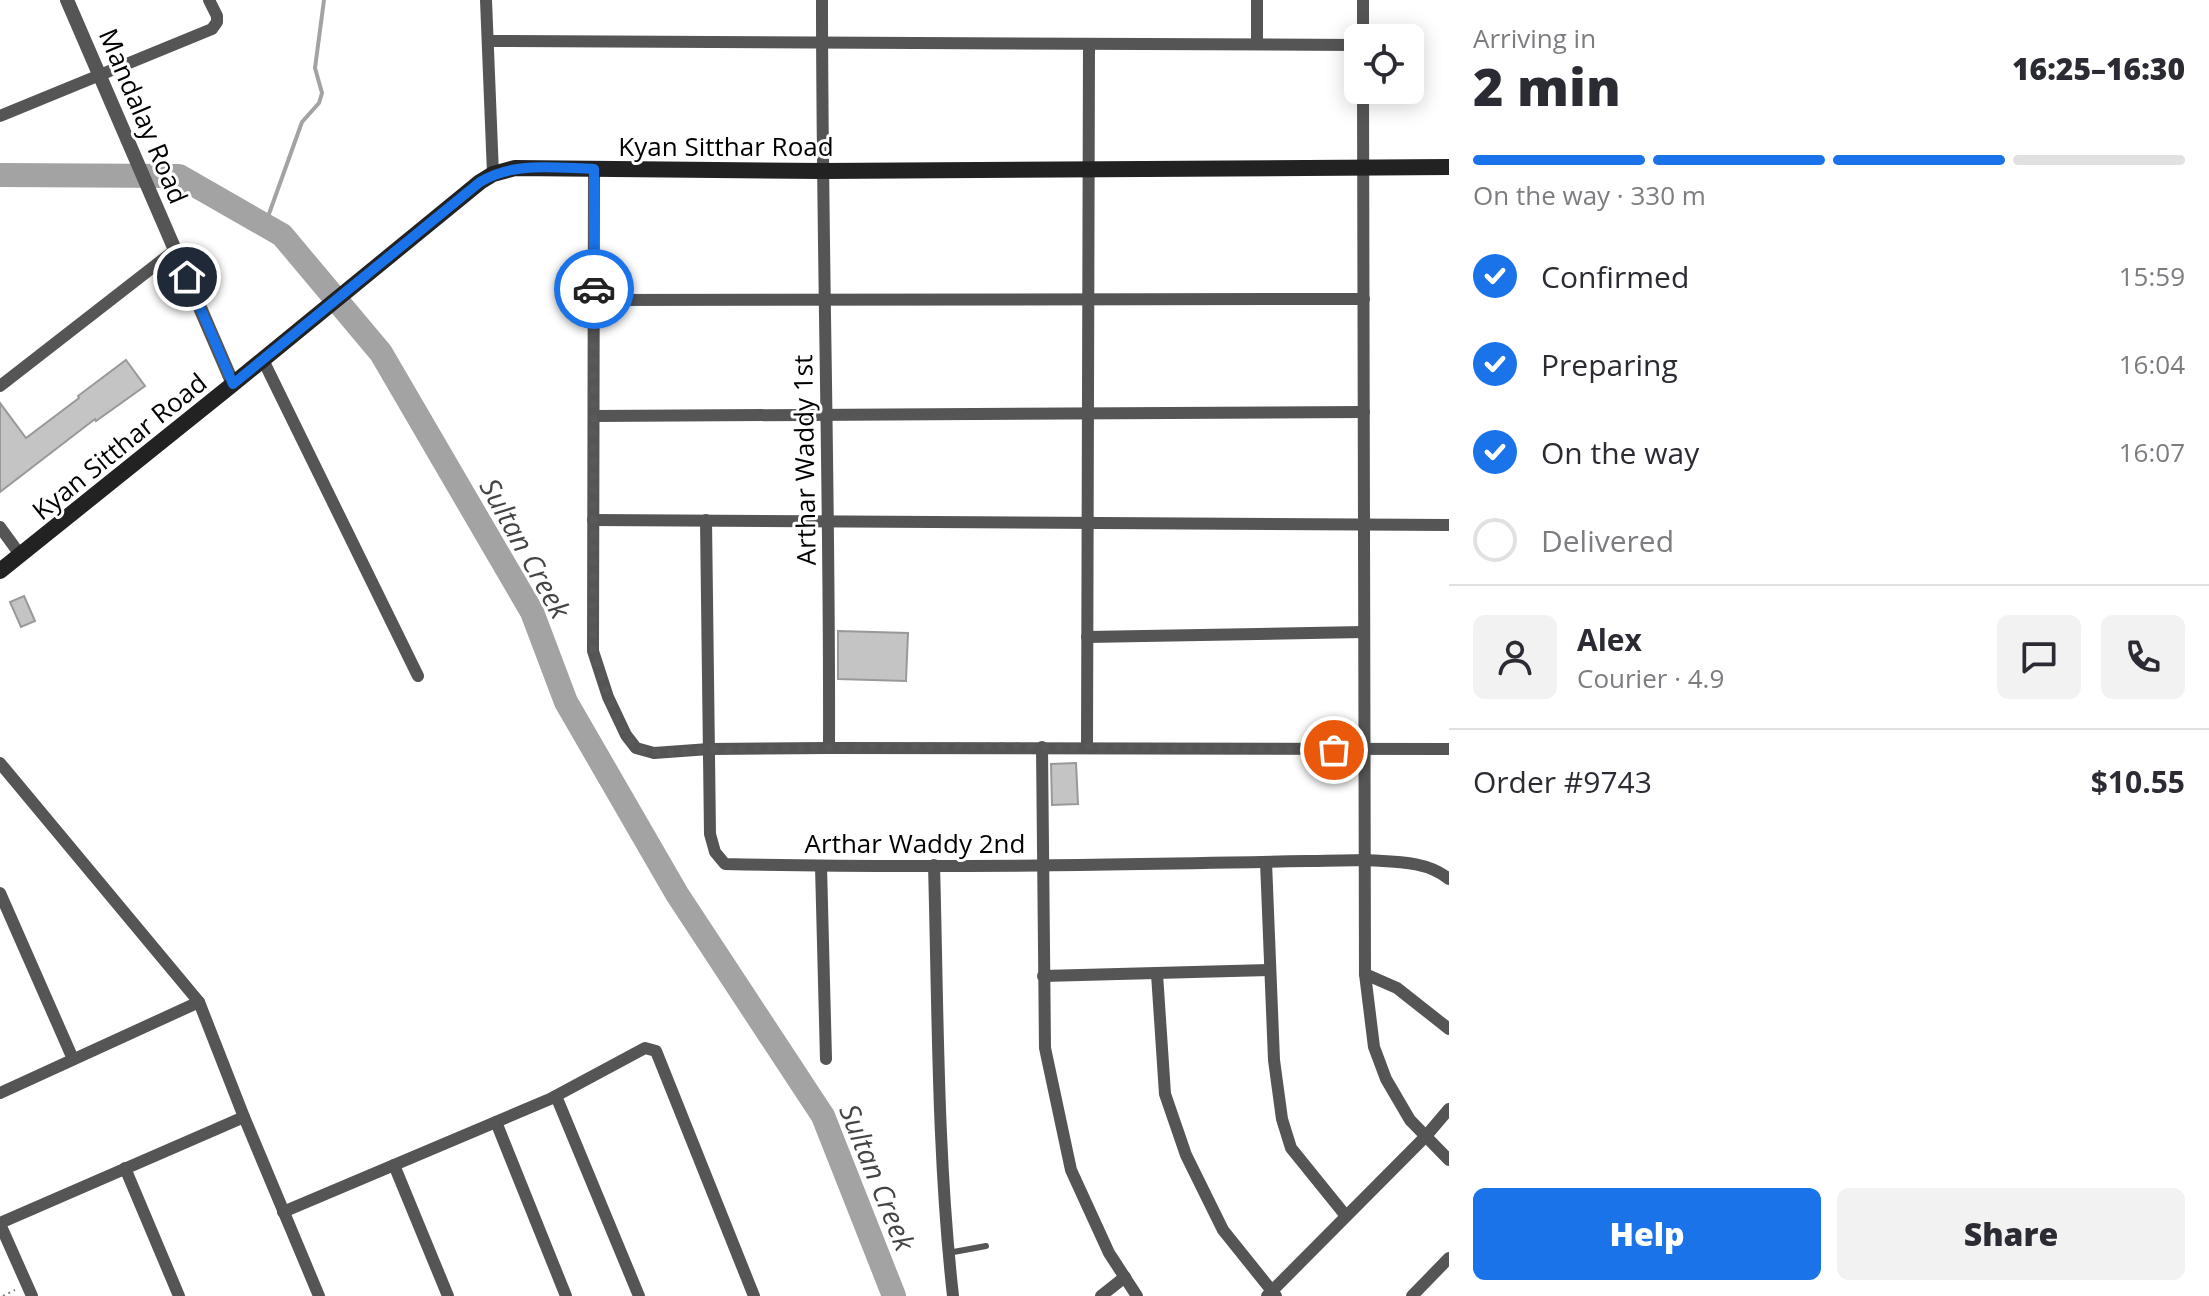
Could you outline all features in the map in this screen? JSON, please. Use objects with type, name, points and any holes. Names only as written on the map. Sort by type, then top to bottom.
[{"type":"main road","name":"Kyan Sitthar Road","points":[[0,571],[493,174],[515,168],[822,171],[1449,167]]},
{"type":"street","name":"Mandalay Road","points":[[67,0],[233,384]]},
{"type":"street","points":[[0,116],[212,29],[217,16],[209,0]]},
{"type":"street","points":[[486,0],[493,174]]},
{"type":"street","name":"Arthar Waddy 1st","points":[[822,0],[829,748]]},
{"type":"street","points":[[1257,0],[1257,44]]},
{"type":"street","points":[[1363,0],[1363,24]]},
{"type":"street","points":[[488,41],[1344,45]]},
{"type":"street","points":[[1087,747],[1089,44]]},
{"type":"street","points":[[1363,104],[1365,974],[1374,1047],[1386,1079],[1410,1120],[1449,1160]]},
{"type":"street","points":[[594,169],[593,651],[608,697],[626,735],[636,748],[654,753],[709,749],[829,748],[1449,749]]},
{"type":"street","points":[[0,386],[175,250]]},
{"type":"street","points":[[594,300],[1364,299]]},
{"type":"street","points":[[263,360],[418,676]]},
{"type":"street","points":[[594,416],[1364,412]]},
{"type":"street","points":[[593,520],[1449,525]]},
{"type":"street","name":"Arthar Waddy 2nd","points":[[706,520],[710,834],[715,852],[725,864],[1043,866],[1365,860],[1418,864],[1441,872],[1449,879]]},
{"type":"street","points":[[0,527],[21,556]]},
{"type":"street","points":[[1087,637],[1364,632]]},
{"type":"street","points":[[1042,747],[1045,1048],[1071,1170],[1109,1253],[1137,1296]]},
{"type":"street","points":[[2,770],[199,1002],[319,1296]]},
{"type":"street","points":[[1266,862],[1274,1060],[1282,1119],[1291,1148],[1346,1216]]},
{"type":"street","points":[[934,865],[941,1104],[953,1296]]},
{"type":"street","points":[[821,866],[826,1059]]},
{"type":"street","points":[[0,893],[73,1059]]},
{"type":"street","points":[[1043,976],[1269,970]]},
{"type":"street","points":[[1157,974],[1165,1094],[1186,1155],[1223,1230],[1271,1294],[1449,1109]]},
{"type":"street","points":[[1365,974],[1397,988],[1449,1029]]},
{"type":"street","points":[[0,1093],[199,1002]]},
{"type":"street","points":[[283,1212],[556,1096],[645,1048],[656,1051],[754,1296]]},
{"type":"street","points":[[556,1096],[639,1296]]},
{"type":"street","points":[[32,1296],[0,1224],[244,1117]]},
{"type":"street","points":[[496,1122],[566,1296]]},
{"type":"street","points":[[394,1165],[448,1296]]},
{"type":"street","points":[[125,1168],[179,1296]]},
{"type":"street","points":[[1412,1296],[1449,1258]]},
{"type":"street","points":[[1101,1296],[1125,1277]]},
{"type":"lane","points":[[948,1253],[986,1246]]},
{"type":"building","points":[[126,360],[145,386],[95,419],[0,492],[0,403],[26,438]]},
{"type":"building","points":[[24,596],[35,621],[21,627],[10,602]]},
{"type":"building","points":[[838,631],[908,633],[906,681],[838,679]]},
{"type":"building","points":[[1076,763],[1078,804],[1052,805],[1051,764]]},
{"type":"waterway","points":[[265,225],[302,122],[319,103],[322,93],[315,68],[324,0]]},
{"type":"waterway","name":"Sultan Creek","points":[[0,175],[179,176],[282,235],[381,353],[532,612],[566,702],[677,894],[823,1116],[894,1296]]},
{"type":"way so far","points":[[594,289],[593,651],[608,697],[626,735],[636,748],[654,753],[709,749],[829,748],[1334,750]]},
{"type":"route","points":[[187,277],[233,384],[493,174],[515,168],[594,169],[594,289]]}]
